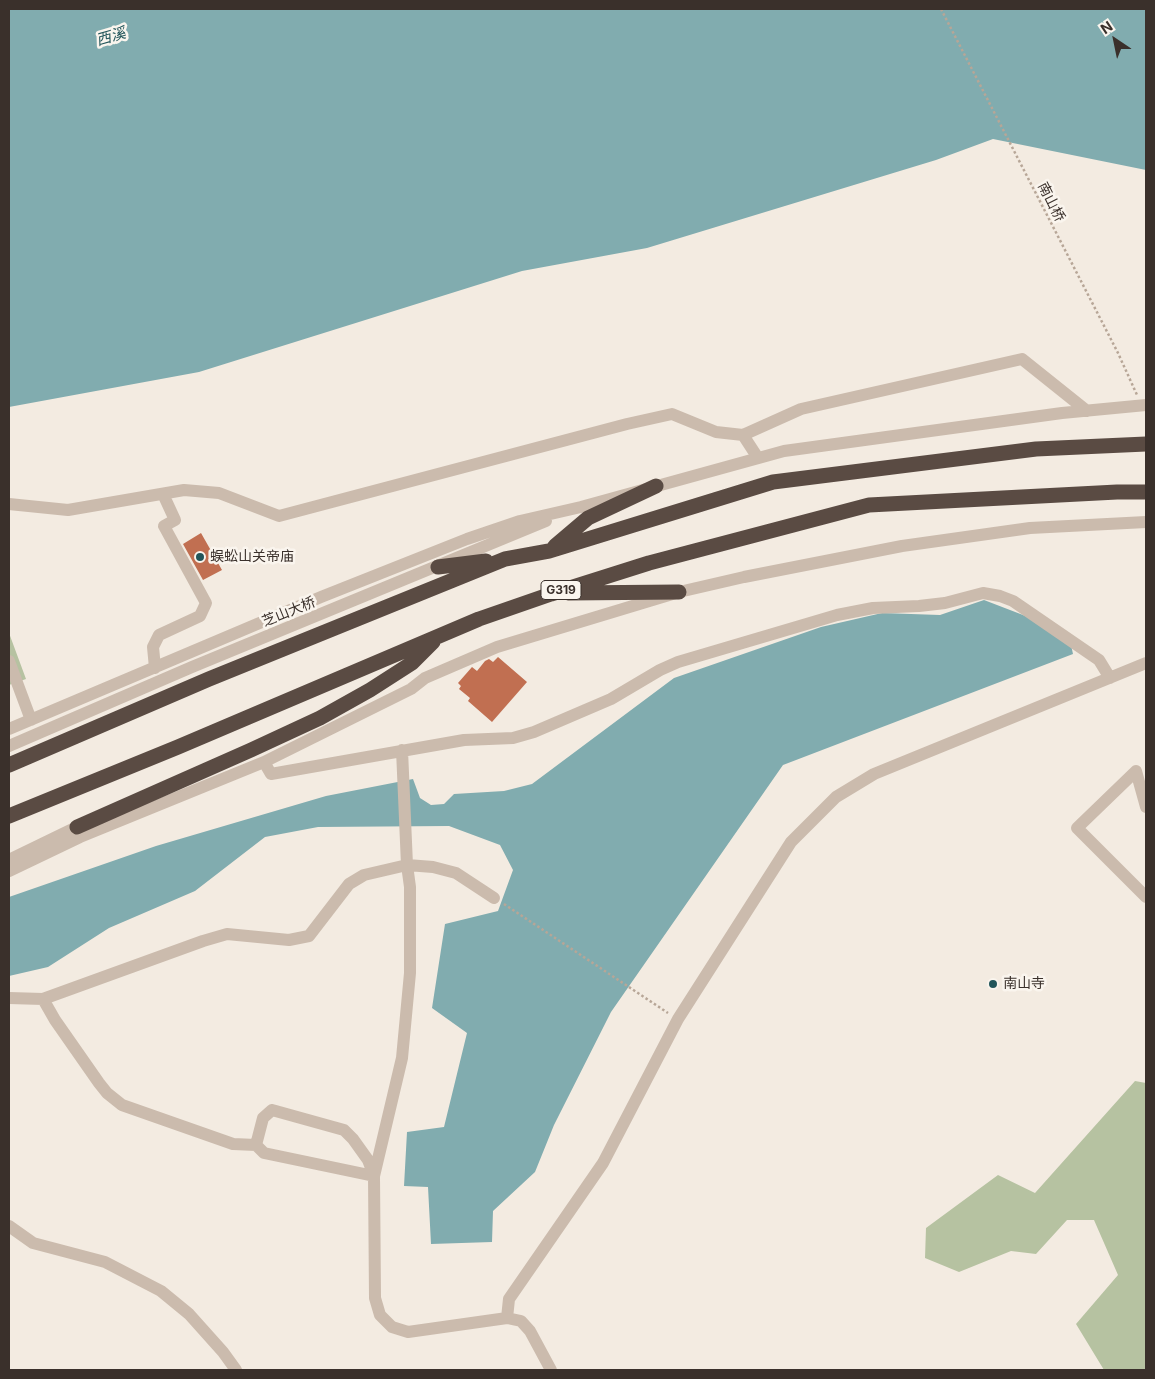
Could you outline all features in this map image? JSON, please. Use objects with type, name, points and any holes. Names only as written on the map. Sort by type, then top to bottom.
[{"type":"highway","points":[[438,567],[505,559],[549,551],[773,482],[1036,449],[1146,444]]},
{"type":"highway","points":[[549,551],[588,518],[656,486]]},
{"type":"highway","name":"G319","points":[[9,816],[187,744],[479,619],[649,563],[869,505],[1146,492]]},
{"type":"highway","points":[[9,765],[209,679],[505,559]]},
{"type":"highway","points":[[551,594],[680,592]]},
{"type":"highway","points":[[77,827],[320,718],[370,690],[412,663],[439,636]]},
{"type":"street","points":[[9,504],[68,510],[184,490],[219,493],[279,516],[627,424],[672,414],[716,432],[743,436],[801,408],[1022,359],[1086,411]]},
{"type":"street","points":[[9,729],[321,597],[467,539],[520,521],[793,450],[1144,405]]},
{"type":"street","points":[[743,436],[758,458]]},
{"type":"street","points":[[154,668],[153,647],[158,635],[200,616],[206,603],[164,526],[175,520],[163,494]]},
{"type":"street","name":"芝山大桥","points":[[9,746],[192,667],[438,567],[580,506]]},
{"type":"street","points":[[9,871],[80,838],[264,762],[411,690],[425,678],[497,647],[680,592],[744,577],[902,546],[1030,528],[1146,522]]},
{"type":"street","points":[[264,762],[271,774],[464,740],[513,738],[534,732],[612,699],[660,670],[678,662],[837,615],[873,608],[946,603],[983,593],[1013,601],[1099,660],[1110,678]]},
{"type":"street","points":[[9,661],[31,720]]},
{"type":"street","points":[[507,1318],[509,1299],[603,1163],[678,1019],[791,842],[836,797],[874,774],[1146,663]]},
{"type":"street","points":[[402,750],[406,850],[410,887],[410,973],[402,1058],[374,1176],[375,1298],[380,1315],[392,1327],[408,1332],[507,1318],[520,1321],[530,1331],[552,1370]]},
{"type":"street","points":[[1146,807],[1136,771],[1077,828],[1146,897]]},
{"type":"street","points":[[9,860],[77,827]]},
{"type":"street","points":[[9,998],[43,999],[227,934],[289,940],[309,936],[350,884],[364,875],[407,865],[433,867],[456,873],[494,898]]},
{"type":"street","points":[[43,999],[99,1083],[107,1093],[122,1105],[233,1144],[256,1146],[264,1152],[374,1176]]},
{"type":"street","points":[[256,1146],[263,1118],[272,1110],[344,1130],[354,1139],[368,1160],[374,1176]]},
{"type":"street","points":[[9,1226],[33,1243],[105,1262],[161,1291],[189,1314],[223,1352],[236,1370]]},
{"type":"path","name":"南山桥","points":[[941,9],[1144,405]]},
{"type":"path","points":[[494,898],[678,1019]]},
{"type":"green space","points":[[9,633],[26,679],[9,685]]},
{"type":"green space","points":[[1135,1081],[1146,1083],[1146,1370],[1104,1370],[1076,1324],[1118,1275],[1094,1220],[1067,1220],[1036,1254],[1011,1251],[959,1272],[925,1258],[926,1228],[998,1175],[1035,1193]]},
{"type":"water","name":"西溪","points":[[9,9],[1146,9],[1146,170],[993,139],[936,160],[647,248],[522,271],[199,372],[9,407]]},
{"type":"water","points":[[984,600],[1036,620],[1071,645],[1073,654],[783,765],[611,1012],[554,1125],[535,1172],[493,1211],[492,1242],[431,1244],[428,1187],[404,1186],[407,1132],[444,1127],[467,1033],[432,1008],[445,924],[498,911],[513,870],[500,845],[449,826],[318,827],[265,837],[195,891],[109,928],[48,967],[9,976],[9,897],[156,846],[326,796],[413,779],[420,798],[431,805],[444,804],[454,794],[504,791],[532,784],[674,678],[821,627],[882,613],[940,615]]},
{"type":"building","points":[[201,533],[222,570],[203,580],[183,544]]},
{"type":"building","points":[[498,657],[527,682],[492,722],[468,701],[470,698],[459,689],[461,686],[458,683],[472,667],[477,671],[485,661],[489,659],[493,662]]},
{"type":"place","name":"蜈蚣山关帝庙","points":[[200,557]]},
{"type":"place","name":"南山寺","points":[[993,984]]}]
